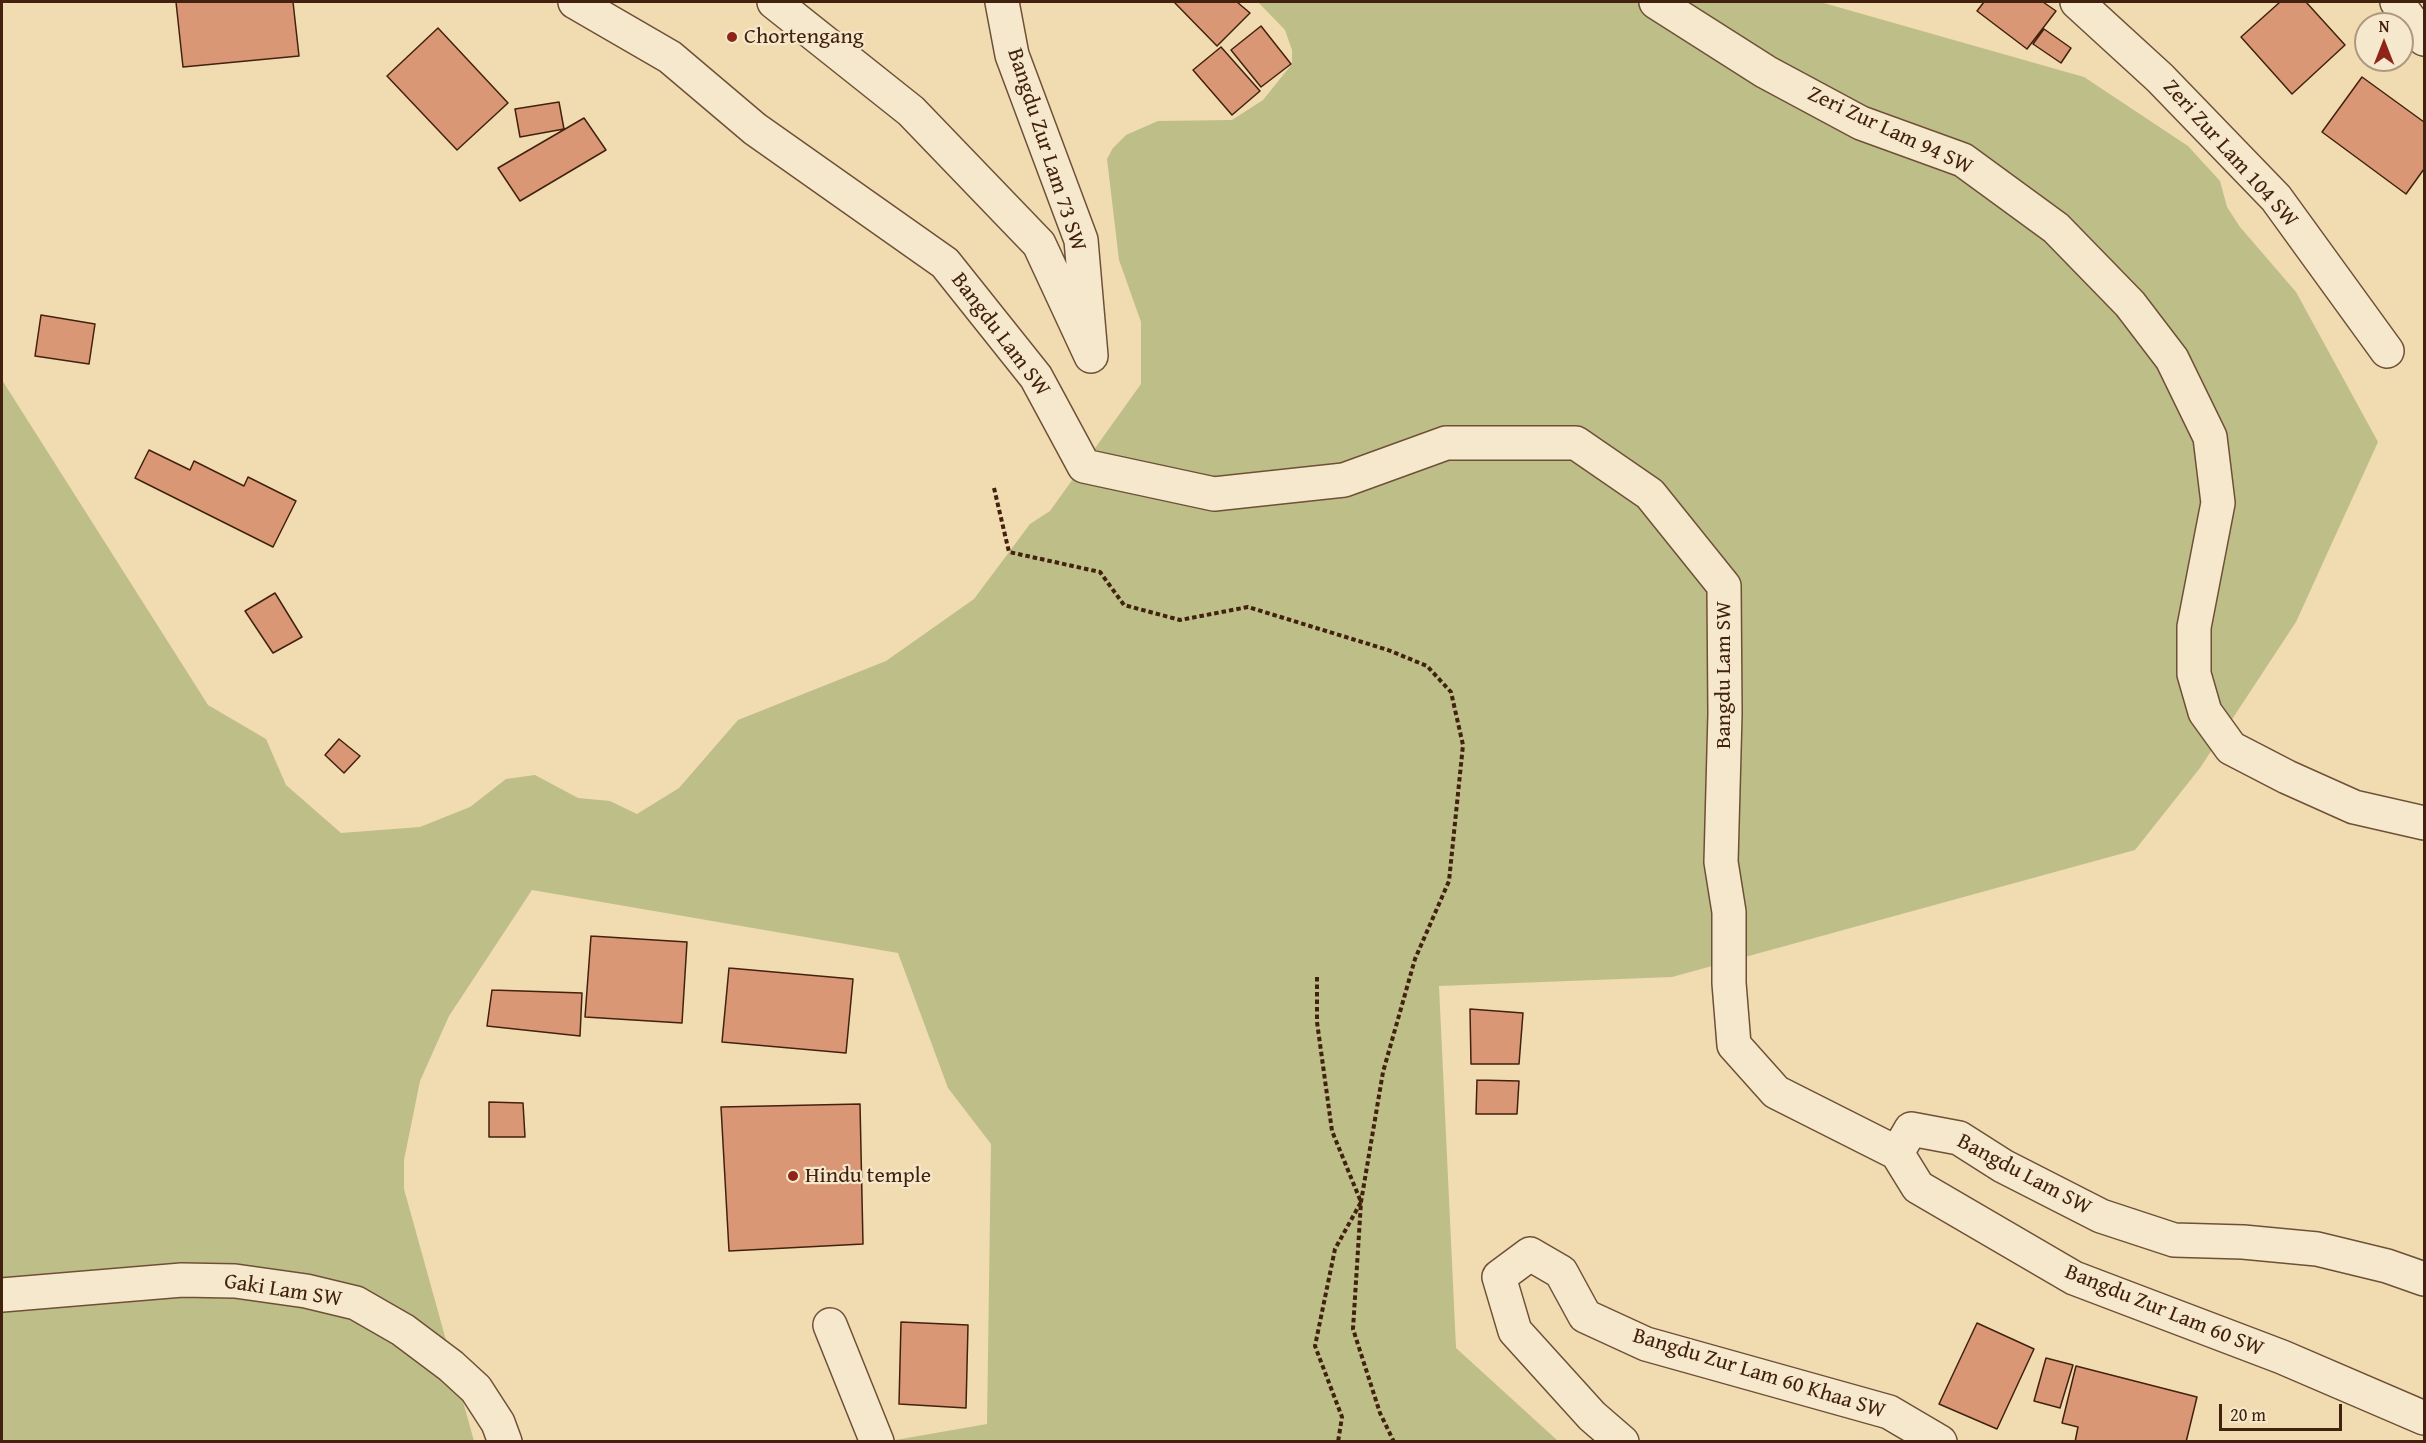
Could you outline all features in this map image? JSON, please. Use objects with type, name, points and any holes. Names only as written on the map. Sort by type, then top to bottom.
[{"type":"street","name":"Bangdu Lam SW","points":[[574,2],[670,57],[755,129],[945,263],[1036,377],[1084,465],[1214,494],[1344,480],[1446,443],[1576,443],[1650,494],[1724,586],[1725,714],[1721,862],[1729,912],[1729,983],[1734,1045],[1776,1092],[1897,1153],[1911,1129],[1959,1138],[2003,1166],[2102,1216],[2174,1240],[2243,1242],[2317,1249],[2387,1266],[2424,1279]]},
{"type":"street","name":"Bangdu Zur Lam 73 SW","points":[[774,2],[911,111],[1039,244],[1091,356],[1081,240],[1012,55],[1002,2]]},
{"type":"street","name":"Zeri Zur Lam 94 SW","points":[[1656,2],[1766,72],[1861,123],[1963,160],[2056,228],[2130,304],[2172,359],[2210,437],[2218,502],[2194,627],[2194,674],[2205,712],[2231,748],[2287,777],[2354,807],[2424,823]]},
{"type":"street","name":"Zeri Zur Lam 104 SW","points":[[2077,2],[2160,78],[2276,198],[2387,351]]},
{"type":"street","points":[[2397,2],[2424,39]]},
{"type":"street","name":"Bangdu Zur Lam 60 SW","points":[[1897,1153],[1918,1187],[2074,1278],[2282,1358],[2424,1418]]},
{"type":"street","name":"Bangdu Zur Lam 60 Khaa SW","points":[[1622,1442],[1592,1416],[1515,1331],[1499,1277],[1530,1254],[1561,1272],[1585,1316],[1646,1344],[1889,1412],[1940,1442]]},
{"type":"street","name":"Gaki Lam SW","points":[[2,1295],[172,1281],[235,1281],[306,1291],[356,1303],[403,1330],[451,1366],[476,1389],[498,1423],[505,1442]]},
{"type":"street","points":[[830,1325],[877,1442]]},
{"type":"path","points":[[994,488],[1009,552],[1100,572],[1124,605],[1180,620],[1248,607],[1388,651],[1427,666],[1450,692],[1463,745],[1449,881],[1415,959],[1383,1072],[1361,1202],[1353,1329],[1380,1413],[1394,1442]]},
{"type":"path","points":[[1317,977],[1317,1022],[1332,1131],[1361,1202]]},
{"type":"path","points":[[1338,1442],[1342,1417],[1316,1346],[1335,1249],[1361,1202]]},
{"type":"green space","points":[[1258,2],[1820,2],[2084,77],[2188,146],[2220,181],[2227,207],[2240,227],[2296,292],[2378,442],[2296,622],[2200,768],[2135,850],[1672,977],[1439,986],[1456,1348],[1558,1441],[890,1441],[987,1424],[991,1144],[948,1088],[898,953],[532,890],[449,1016],[420,1081],[404,1160],[404,1189],[474,1441],[2,1442],[2,380],[208,705],[266,739],[286,785],[341,833],[420,827],[470,807],[506,779],[535,775],[578,798],[610,801],[637,814],[679,788],[738,720],[886,661],[974,599],[1030,524],[1050,511],[1141,384],[1141,322],[1119,260],[1107,159],[1113,148],[1126,135],[1158,121],[1232,120],[1263,100],[1292,64],[1292,50],[1285,30]]},
{"type":"building","points":[[176,2],[293,2],[299,56],[183,67]]},
{"type":"building","points":[[1174,2],[1237,2],[1250,13],[1217,46]]},
{"type":"building","points":[[1984,2],[2043,2],[2056,11],[2027,49],[1977,11]]},
{"type":"building","points":[[2280,2],[2306,2],[2345,45],[2292,94],[2241,37]]},
{"type":"building","points":[[1261,26],[1291,64],[1261,87],[1231,50]]},
{"type":"building","points":[[438,28],[508,103],[457,150],[387,76]]},
{"type":"building","points":[[2044,29],[2071,48],[2061,63],[2033,44]]},
{"type":"building","points":[[1221,47],[1260,91],[1232,115],[1193,70]]},
{"type":"building","points":[[2362,77],[2424,122],[2424,169],[2406,194],[2322,132]]},
{"type":"building","points":[[559,102],[564,129],[520,137],[515,109]]},
{"type":"building","points":[[584,118],[606,150],[520,201],[498,168]]},
{"type":"building","points":[[41,315],[95,324],[89,364],[35,356]]},
{"type":"building","points":[[149,450],[190,470],[194,461],[244,486],[248,477],[296,501],[273,547],[135,478]]},
{"type":"building","points":[[275,593],[302,637],[273,653],[245,611]]},
{"type":"building","points":[[339,739],[360,756],[344,773],[325,755]]},
{"type":"building","points":[[591,936],[687,942],[682,1023],[585,1017]]},
{"type":"building","points":[[729,968],[853,979],[846,1053],[722,1042]]},
{"type":"building","points":[[492,990],[582,993],[580,1036],[487,1026]]},
{"type":"building","points":[[1470,1009],[1523,1013],[1519,1064],[1471,1064]]},
{"type":"building","points":[[1477,1080],[1519,1081],[1517,1114],[1476,1114]]},
{"type":"building","points":[[489,1102],[523,1103],[525,1137],[489,1137]]},
{"type":"building","name":"Hindu temple","points":[[860,1104],[863,1244],[729,1251],[721,1107]]},
{"type":"building","points":[[901,1322],[968,1325],[966,1408],[899,1404]]},
{"type":"building","points":[[1977,1323],[2034,1349],[1997,1429],[1939,1404]]},
{"type":"building","points":[[2046,1358],[2073,1365],[2060,1408],[2034,1401]]},
{"type":"building","points":[[2076,1366],[2197,1397],[2186,1442],[2075,1442],[2078,1427],[2062,1423]]},
{"type":"place","name":"Chortengang","points":[[732,37]]},
{"type":"place","name":"Hindu temple","points":[[793,1176]]}]
